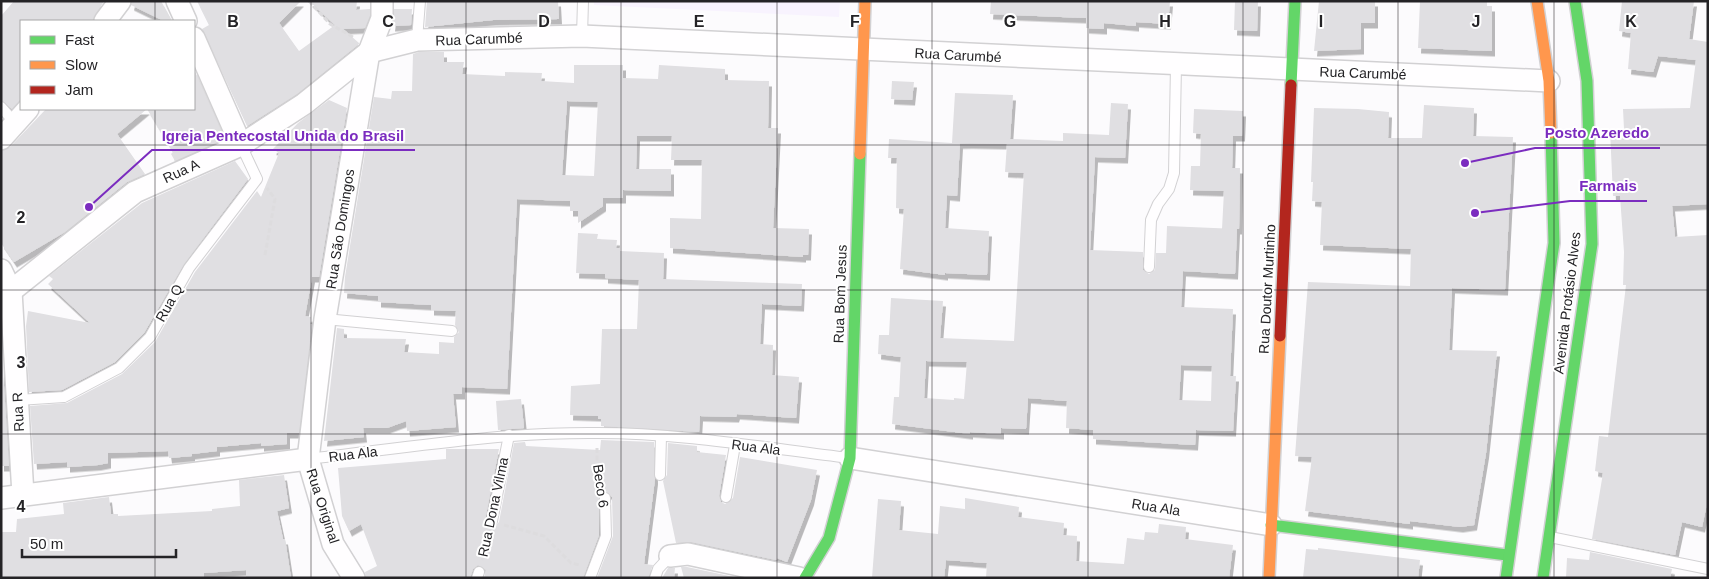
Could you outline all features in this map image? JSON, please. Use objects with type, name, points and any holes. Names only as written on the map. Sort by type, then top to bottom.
[{"type":"street","points":[[105,20],[120,1]]},
{"type":"street","points":[[178,1],[186,20]]},
{"type":"street","name":"Rua São Domingos","points":[[308,459],[325,319],[369,52],[382,18],[382,1]]},
{"type":"street","name":"Rua Bom Jesus","points":[[805,578],[829,538],[850,458],[865,1]]},
{"type":"street","name":"Rua Doutor Murtinho","points":[[1269,578],[1295,1]]},
{"type":"street","name":"Avenida Protásio Alves","points":[[1506,578],[1554,243],[1549,81],[1537,1]]},
{"type":"street","name":"Avenida Protásio Alves","points":[[1543,578],[1592,244],[1587,81],[1575,1]]},
{"type":"street","name":"Rua Carumbé","points":[[369,52],[417,40],[582,36],[1549,81]]},
{"type":"street","points":[[195,40],[240,145]]},
{"type":"street","name":"Rua A","points":[[6,297],[135,192],[240,145],[304,104],[369,52]]},
{"type":"street","points":[[1,139],[15,113]]},
{"type":"street","name":"Rua R","points":[[1,270],[18,400],[23,495]]},
{"type":"street","name":"Rua Ala","points":[[850,458],[1271,524],[1508,555]]},
{"type":"street","name":"Rua Ala","points":[[1,498],[308,459]]},
{"type":"street","name":"Rua Original","points":[[308,459],[333,544],[354,578]]},
{"type":"street","points":[[670,556],[688,554],[799,578]]},
{"type":"street","points":[[1508,555],[1518,562]]},
{"type":"lane","points":[[417,40],[420,1]]},
{"type":"lane","points":[[582,36],[583,1]]},
{"type":"lane","points":[[1148,267],[1151,220],[1158,204],[1169,189],[1174,173],[1176,65]]},
{"type":"lane","points":[[240,145],[258,179]]},
{"type":"lane","name":"Rua Q","points":[[18,400],[64,397],[119,368],[150,337],[189,268],[258,179]]},
{"type":"lane","points":[[325,319],[452,331]]},
{"type":"lane","name":"Rua Ala","points":[[308,459],[509,435],[598,432],[662,436],[850,458]]},
{"type":"lane","name":"Rua Dona Vilma","points":[[492,521],[509,435]]},
{"type":"lane","points":[[660,476],[662,436]]},
{"type":"lane","points":[[726,497],[736,445]]},
{"type":"lane","name":"Beco 6","points":[[592,572],[606,536],[605,498]]},
{"type":"lane","points":[[1548,537],[1708,569]]},
{"type":"lane","points":[[655,578],[658,569],[670,556]]},
{"type":"path","points":[[309,1],[330,24],[360,41],[369,52]]},
{"type":"path","points":[[258,179],[275,199],[265,255]]},
{"type":"path","name":"Beco 6","points":[[598,432],[597,468],[605,498]]},
{"type":"path","points":[[492,521],[544,536],[571,563],[592,572]]},
{"type":"path","name":"Rua Dona Vilma","points":[[478,575],[492,521]]},
{"type":"shaded area","points":[[594,1],[840,1],[839,17],[594,5]]},
{"type":"building","points":[[14,1],[104,1],[93,20],[20,20],[20,100],[12,109],[1,100],[1,16]]},
{"type":"building","points":[[132,1],[161,1],[171,20],[162,20],[131,5]]},
{"type":"building","points":[[197,1],[301,1],[279,23],[299,51],[335,25],[309,1],[357,1],[356,10],[370,9],[370,16],[365,28],[343,29],[359,44],[297,94],[247,126],[202,29],[209,25]]},
{"type":"building","points":[[427,1],[558,1],[559,19],[493,20],[425,27]]},
{"type":"building","points":[[991,1],[1170,1],[1168,24],[1136,22],[1136,26],[1104,23],[1104,29],[1086,28],[1086,18],[990,14]]},
{"type":"building","points":[[1235,1],[1258,1],[1257,31],[1234,30]]},
{"type":"building","points":[[1319,1],[1375,1],[1375,23],[1361,23],[1361,49],[1314,51]]},
{"type":"building","points":[[1420,1],[1487,1],[1487,6],[1492,6],[1492,51],[1418,48]]},
{"type":"building","points":[[1622,1],[1694,1],[1689,39],[1708,42],[1708,204],[1672,206],[1675,237],[1708,235],[1708,499],[1702,527],[1682,522],[1675,555],[1592,539],[1603,473],[1595,471],[1599,436],[1608,437],[1626,285],[1623,285],[1624,252],[1620,196],[1613,196],[1610,130],[1624,129],[1623,109],[1690,108],[1696,60],[1658,56],[1653,72],[1628,69],[1631,33],[1619,31]]},
{"type":"building","points":[[394,9],[412,9],[411,25],[392,26]]},
{"type":"building","points":[[419,52],[444,52],[444,62],[464,62],[462,74],[505,76],[505,72],[542,73],[541,81],[574,83],[574,65],[623,65],[623,78],[658,79],[659,65],[725,69],[725,80],[769,81],[768,128],[778,128],[773,228],[809,229],[808,255],[803,255],[803,257],[670,248],[670,218],[701,219],[702,160],[671,160],[672,136],[637,136],[636,169],[671,169],[671,191],[623,190],[623,198],[603,198],[603,206],[578,223],[578,211],[570,211],[570,201],[517,199],[507,389],[462,387],[462,394],[453,394],[456,427],[407,431],[406,421],[387,428],[363,428],[364,437],[324,441],[337,328],[344,329],[344,338],[406,339],[404,352],[439,354],[439,342],[454,343],[454,337],[459,332],[455,325],[456,311],[431,310],[431,305],[378,302],[378,296],[344,293],[374,97],[391,99],[392,91],[412,91],[413,54]],"holes":[[[567,101],[598,102],[594,176],[562,175]]]},
{"type":"building","points":[[195,71],[225,139],[175,161],[171,154],[173,152],[148,110],[195,110]]},
{"type":"building","points":[[892,81],[914,82],[912,100],[891,99]]},
{"type":"building","points":[[955,93],[1013,95],[1010,139],[1063,141],[1063,133],[1109,135],[1111,103],[1128,104],[1125,158],[1095,157],[1090,250],[1143,252],[1143,270],[1149,274],[1155,270],[1156,253],[1166,253],[1167,226],[1237,229],[1235,274],[1183,271],[1181,307],[1233,309],[1230,376],[1236,376],[1233,431],[1196,430],[1195,445],[1093,439],[1093,430],[1066,428],[1067,401],[1028,398],[1026,429],[1001,428],[1001,434],[970,432],[970,434],[892,424],[894,397],[899,397],[901,357],[878,354],[879,335],[889,335],[891,298],[943,301],[940,338],[1014,341],[1024,173],[1005,172],[1007,144],[960,143],[957,196],[947,195],[945,228],[989,231],[987,275],[945,273],[945,275],[900,269],[904,209],[896,208],[897,158],[888,158],[889,139],[952,143]],"holes":[[[926,361],[967,362],[964,399],[924,398]],[[1181,365],[1212,366],[1211,401],[1179,400]]]},
{"type":"building","points":[[329,100],[347,108],[319,277],[312,277],[305,316],[311,317],[310,324],[312,324],[299,433],[287,433],[287,444],[261,446],[261,443],[217,447],[217,451],[192,454],[192,456],[169,458],[168,451],[108,453],[108,463],[98,465],[67,467],[67,462],[34,464],[30,406],[67,403],[122,374],[155,342],[195,272],[257,191],[261,197],[279,153],[273,149],[298,123]]},
{"type":"building","points":[[1424,105],[1474,108],[1473,136],[1513,137],[1505,290],[1452,288],[1449,350],[1497,351],[1486,453],[1474,525],[1460,527],[1410,521],[1410,524],[1305,511],[1312,457],[1295,456],[1308,282],[1410,286],[1411,249],[1320,245],[1322,202],[1312,201],[1313,182],[1311,182],[1314,108],[1389,112],[1388,138],[1422,138]]},
{"type":"building","points":[[1194,109],[1243,111],[1242,136],[1233,136],[1232,168],[1240,168],[1239,229],[1222,229],[1224,191],[1190,190],[1191,166],[1200,166],[1201,134],[1193,133]]},
{"type":"building","points":[[45,110],[146,110],[117,134],[145,174],[127,182],[65,232],[14,262],[1,243],[1,151],[10,147]]},
{"type":"building","points":[[235,161],[248,179],[184,264],[144,333],[115,362],[62,390],[29,392],[26,326],[28,311],[90,323],[48,284],[53,279],[49,276],[142,203]]},
{"type":"building","points":[[578,233],[598,234],[597,239],[617,240],[616,248],[620,248],[620,251],[664,253],[663,279],[802,284],[801,306],[762,304],[760,344],[773,345],[772,375],[799,377],[796,418],[737,414],[736,417],[700,416],[699,432],[601,426],[601,419],[598,419],[598,416],[570,415],[571,386],[600,384],[602,329],[637,329],[639,280],[605,278],[605,274],[576,273]]},
{"type":"building","points":[[1,338],[9,466],[1,466]]},
{"type":"building","points":[[521,399],[524,428],[498,430],[496,401]]},
{"type":"building","points":[[601,440],[654,442],[655,479],[644,564],[653,565],[648,578],[597,578],[613,536],[612,497],[605,491],[599,495],[599,535],[583,578],[484,578],[486,570],[478,565],[473,569],[470,578],[366,578],[365,572],[377,566],[361,524],[349,531],[342,516],[338,468],[446,459],[446,449],[499,449],[485,520],[487,526],[494,528],[499,522],[514,443],[525,442],[526,446],[600,450]]},
{"type":"building","points":[[668,443],[697,446],[697,452],[726,455],[719,496],[721,502],[725,504],[733,498],[740,457],[817,470],[811,500],[787,562],[777,558],[776,560],[691,542],[676,543],[663,481],[667,475]]},
{"type":"building","points":[[284,475],[289,508],[277,511],[283,539],[285,539],[291,578],[246,578],[246,570],[204,573],[204,578],[1,578],[1,532],[16,532],[17,519],[64,514],[63,503],[109,497],[111,514],[118,514],[118,516],[212,511],[212,509],[240,506],[239,480]]},
{"type":"building","points":[[965,498],[1019,507],[1018,517],[1064,523],[1063,535],[1077,536],[1076,561],[1124,564],[1127,538],[1144,540],[1145,532],[1158,533],[1159,524],[1186,527],[1185,539],[1233,545],[1229,578],[986,578],[987,563],[946,560],[944,578],[872,578],[878,499],[901,501],[899,530],[938,534],[940,506],[965,509]]},
{"type":"building","points":[[1318,548],[1420,560],[1418,578],[1303,578],[1306,549],[1318,550]]},
{"type":"building","points":[[1590,552],[1672,569],[1670,578],[1566,578],[1567,558],[1589,560]]},
{"type":"building","points":[[681,567],[687,567],[739,578],[684,578]]},
{"type":"building","points":[[668,568],[675,568],[674,578],[662,578]]},
{"type":"traffic: fast","points":[[1291,85],[1295,1]]},
{"type":"traffic: fast","points":[[1543,578],[1592,244],[1587,81],[1575,1]]},
{"type":"traffic: fast","points":[[1506,578],[1554,243],[1551,133]]},
{"type":"traffic: fast","points":[[805,578],[829,538],[850,458],[860,154]]},
{"type":"traffic: fast","points":[[1271,525],[1507,555]]},
{"type":"traffic: slow","points":[[860,154],[865,1]]},
{"type":"traffic: slow","points":[[1537,1],[1549,81],[1551,133]]},
{"type":"traffic: slow","points":[[1269,578],[1280,336]]},
{"type":"traffic: jam","points":[[1280,336],[1291,85]]},
{"type":"place","name":"Posto Azeredo","points":[[1465,163]]},
{"type":"place","name":"Igreja Pentecostal Unida do Brasil","points":[[89,207]]},
{"type":"place","name":"Farmais","points":[[1475,213]]}]
